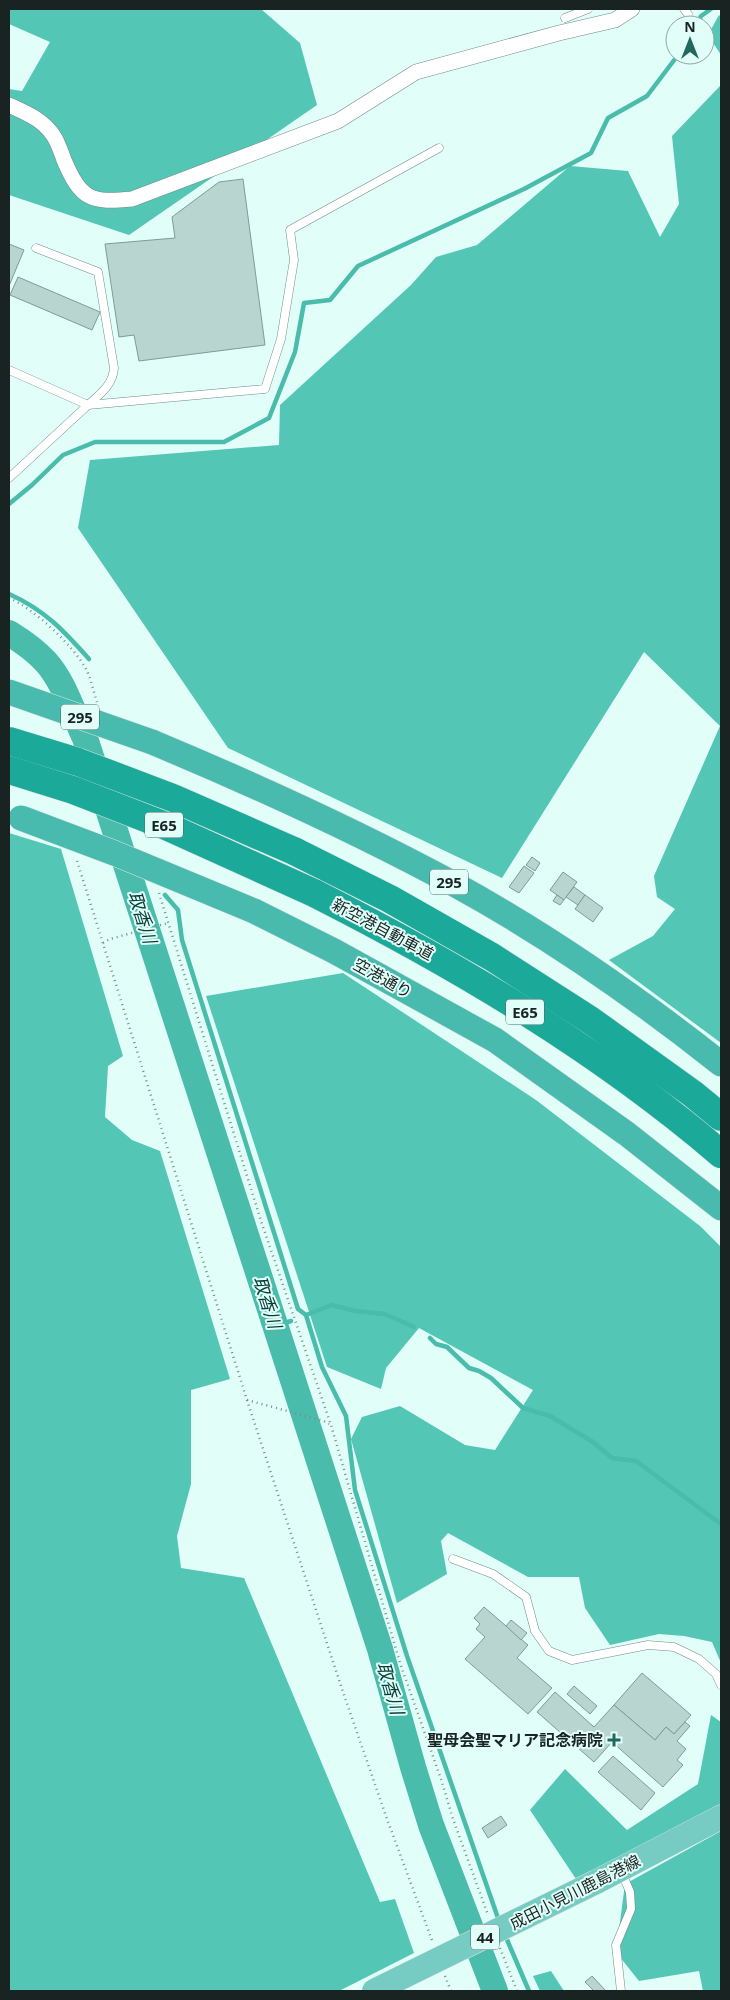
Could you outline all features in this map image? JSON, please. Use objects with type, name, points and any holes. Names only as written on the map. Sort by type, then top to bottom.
[{"type":"highway","name":"295","points":[[9,692],[152,742],[266,790],[454,884],[550,942],[680,1030],[721,1064]]},
{"type":"highway","name":"新空港自動車道","points":[[9,741],[78,762],[173,798],[294,851],[390,899],[492,957],[590,1020],[693,1094],[721,1118]]},
{"type":"highway","name":"新空港自動車道","points":[[9,770],[73,790],[166,826],[314,893],[394,933],[469,977],[574,1043],[676,1115],[721,1154]]},
{"type":"highway","name":"空港通り","points":[[15,817],[114,853],[254,911],[496,1040],[627,1134],[721,1208]]},
{"type":"main road","name":"成田小見川鹿島港線","points":[[374,1991],[596,1882],[721,1817]]},
{"type":"street","points":[[9,105],[39,119],[49,130],[54,136],[78,187],[91,198],[106,202],[132,199],[338,121],[416,72],[559,33],[615,20],[632,9]]},
{"type":"lane","points":[[565,18],[588,9]]},
{"type":"lane","points":[[9,370],[88,405],[265,389],[281,339],[294,260],[290,230],[439,148]]},
{"type":"lane","points":[[9,478],[108,386],[114,378],[98,272],[36,248]]},
{"type":"lane","points":[[453,1559],[493,1574],[526,1596],[534,1632],[549,1650],[572,1660],[648,1646],[674,1647],[698,1659],[716,1674],[721,1685]]},
{"type":"lane","points":[[620,1869],[630,1892],[631,1909],[616,1945],[621,1991]]},
{"type":"path","points":[[9,598],[34,613],[78,656],[87,670],[98,704]]},
{"type":"path","points":[[157,887],[260,1222],[331,1425],[400,1663],[490,1922]]},
{"type":"path","points":[[168,923],[164,922],[110,939],[103,943],[247,1400],[343,1692],[418,1904]]},
{"type":"path","points":[[247,1400],[324,1420],[331,1425]]},
{"type":"path","points":[[500,1948],[517,1991]]},
{"type":"green space","points":[[9,9],[261,9],[300,43],[317,105],[129,235],[9,195],[9,89],[22,91],[50,42],[9,24]]},
{"type":"green space","points":[[719,15],[721,18],[721,55],[715,46],[715,22]]},
{"type":"green space","points":[[721,85],[721,1043],[609,960],[653,936],[675,909],[657,897],[654,876],[720,726],[644,652],[502,878],[228,748],[78,528],[90,460],[279,445],[280,405],[411,285],[436,257],[477,245],[570,166],[628,171],[660,237],[679,204],[672,136]]},
{"type":"green space","points":[[9,833],[61,849],[123,1056],[108,1066],[105,1117],[132,1140],[160,1151],[230,1379],[191,1390],[191,1484],[177,1536],[181,1568],[244,1578],[380,1902],[395,1899],[414,1953],[339,1991],[9,1991]]},
{"type":"green space","points":[[343,973],[536,1100],[700,1226],[721,1247],[721,1663],[712,1642],[684,1636],[659,1634],[610,1645],[585,1608],[579,1577],[528,1577],[448,1533],[441,1541],[447,1574],[397,1603],[351,1439],[362,1417],[400,1406],[465,1445],[495,1450],[533,1390],[419,1328],[386,1368],[381,1389],[327,1367],[206,996]]},
{"type":"green space","points":[[711,1715],[721,1722],[721,1804],[576,1879],[530,1810],[565,1769],[627,1830],[698,1784]]},
{"type":"green space","points":[[721,1831],[721,1991],[703,1991],[699,1971],[639,1981],[616,1952],[625,1884]]},
{"type":"green space","points":[[551,1971],[564,1991],[540,1991],[533,1976]]},
{"type":"building","points":[[243,179],[265,345],[139,361],[134,335],[119,337],[105,244],[175,238],[172,217],[219,182]]},
{"type":"building","points":[[9,244],[24,250],[9,286]]},
{"type":"building","points":[[18,277],[100,312],[92,330],[10,295]]},
{"type":"building","points":[[532,857],[540,863],[535,871],[526,865]]},
{"type":"building","points":[[524,866],[534,873],[519,893],[509,887]]},
{"type":"building","points":[[563,872],[577,882],[564,900],[550,890]]},
{"type":"building","points":[[574,887],[585,895],[578,905],[566,897]]},
{"type":"building","points":[[557,895],[564,900],[560,905],[553,901]]},
{"type":"building","points":[[585,895],[603,908],[593,922],[575,909]]},
{"type":"building","points":[[484,1607],[528,1645],[517,1658],[552,1688],[528,1714],[465,1659],[485,1637],[476,1629],[480,1624],[474,1618]]},
{"type":"building","points":[[511,1620],[527,1633],[521,1640],[506,1626]]},
{"type":"building","points":[[642,1673],[691,1715],[674,1734],[666,1727],[655,1740],[614,1705]]},
{"type":"building","points":[[574,1686],[597,1706],[590,1714],[567,1694]]},
{"type":"building","points":[[555,1692],[594,1727],[614,1705],[655,1740],[666,1727],[674,1734],[685,1722],[690,1726],[677,1741],[686,1749],[677,1760],[683,1765],[663,1787],[612,1742],[594,1762],[537,1712]]},
{"type":"building","points":[[613,1756],[655,1793],[641,1810],[598,1772]]},
{"type":"building","points":[[501,1816],[507,1825],[488,1838],[482,1828]]},
{"type":"building","points":[[592,1976],[606,1991],[594,1991],[585,1982]]},
{"type":"waterway","points":[[702,15],[711,9]]},
{"type":"waterway","points":[[9,504],[63,455],[95,442],[224,442],[269,418],[295,352],[304,303],[330,300],[358,266],[524,189],[591,153],[608,118],[647,96],[670,65]]},
{"type":"waterway","points":[[9,594],[44,614],[89,659]]},
{"type":"waterway","name":"取香川","points":[[9,633],[33,650],[52,670],[63,688],[85,738],[380,1649],[431,1825],[495,1991]]},
{"type":"waterway","points":[[165,895],[178,910],[182,940],[298,1309],[306,1315],[322,1367],[346,1416],[355,1490],[407,1656],[499,1921]]},
{"type":"waterway","points":[[306,1315],[332,1305],[355,1311],[385,1314],[414,1327]]},
{"type":"waterway","points":[[276,1326],[291,1321]]},
{"type":"waterway","points":[[430,1338],[436,1344],[447,1347],[469,1368],[491,1378],[523,1408],[550,1416],[593,1442],[612,1458],[636,1461],[721,1524]]},
{"type":"waterway","points":[[505,1935],[529,1991]]},
{"type":"place","name":"聖母会聖マリア記念病院","points":[[614,1740]]}]
